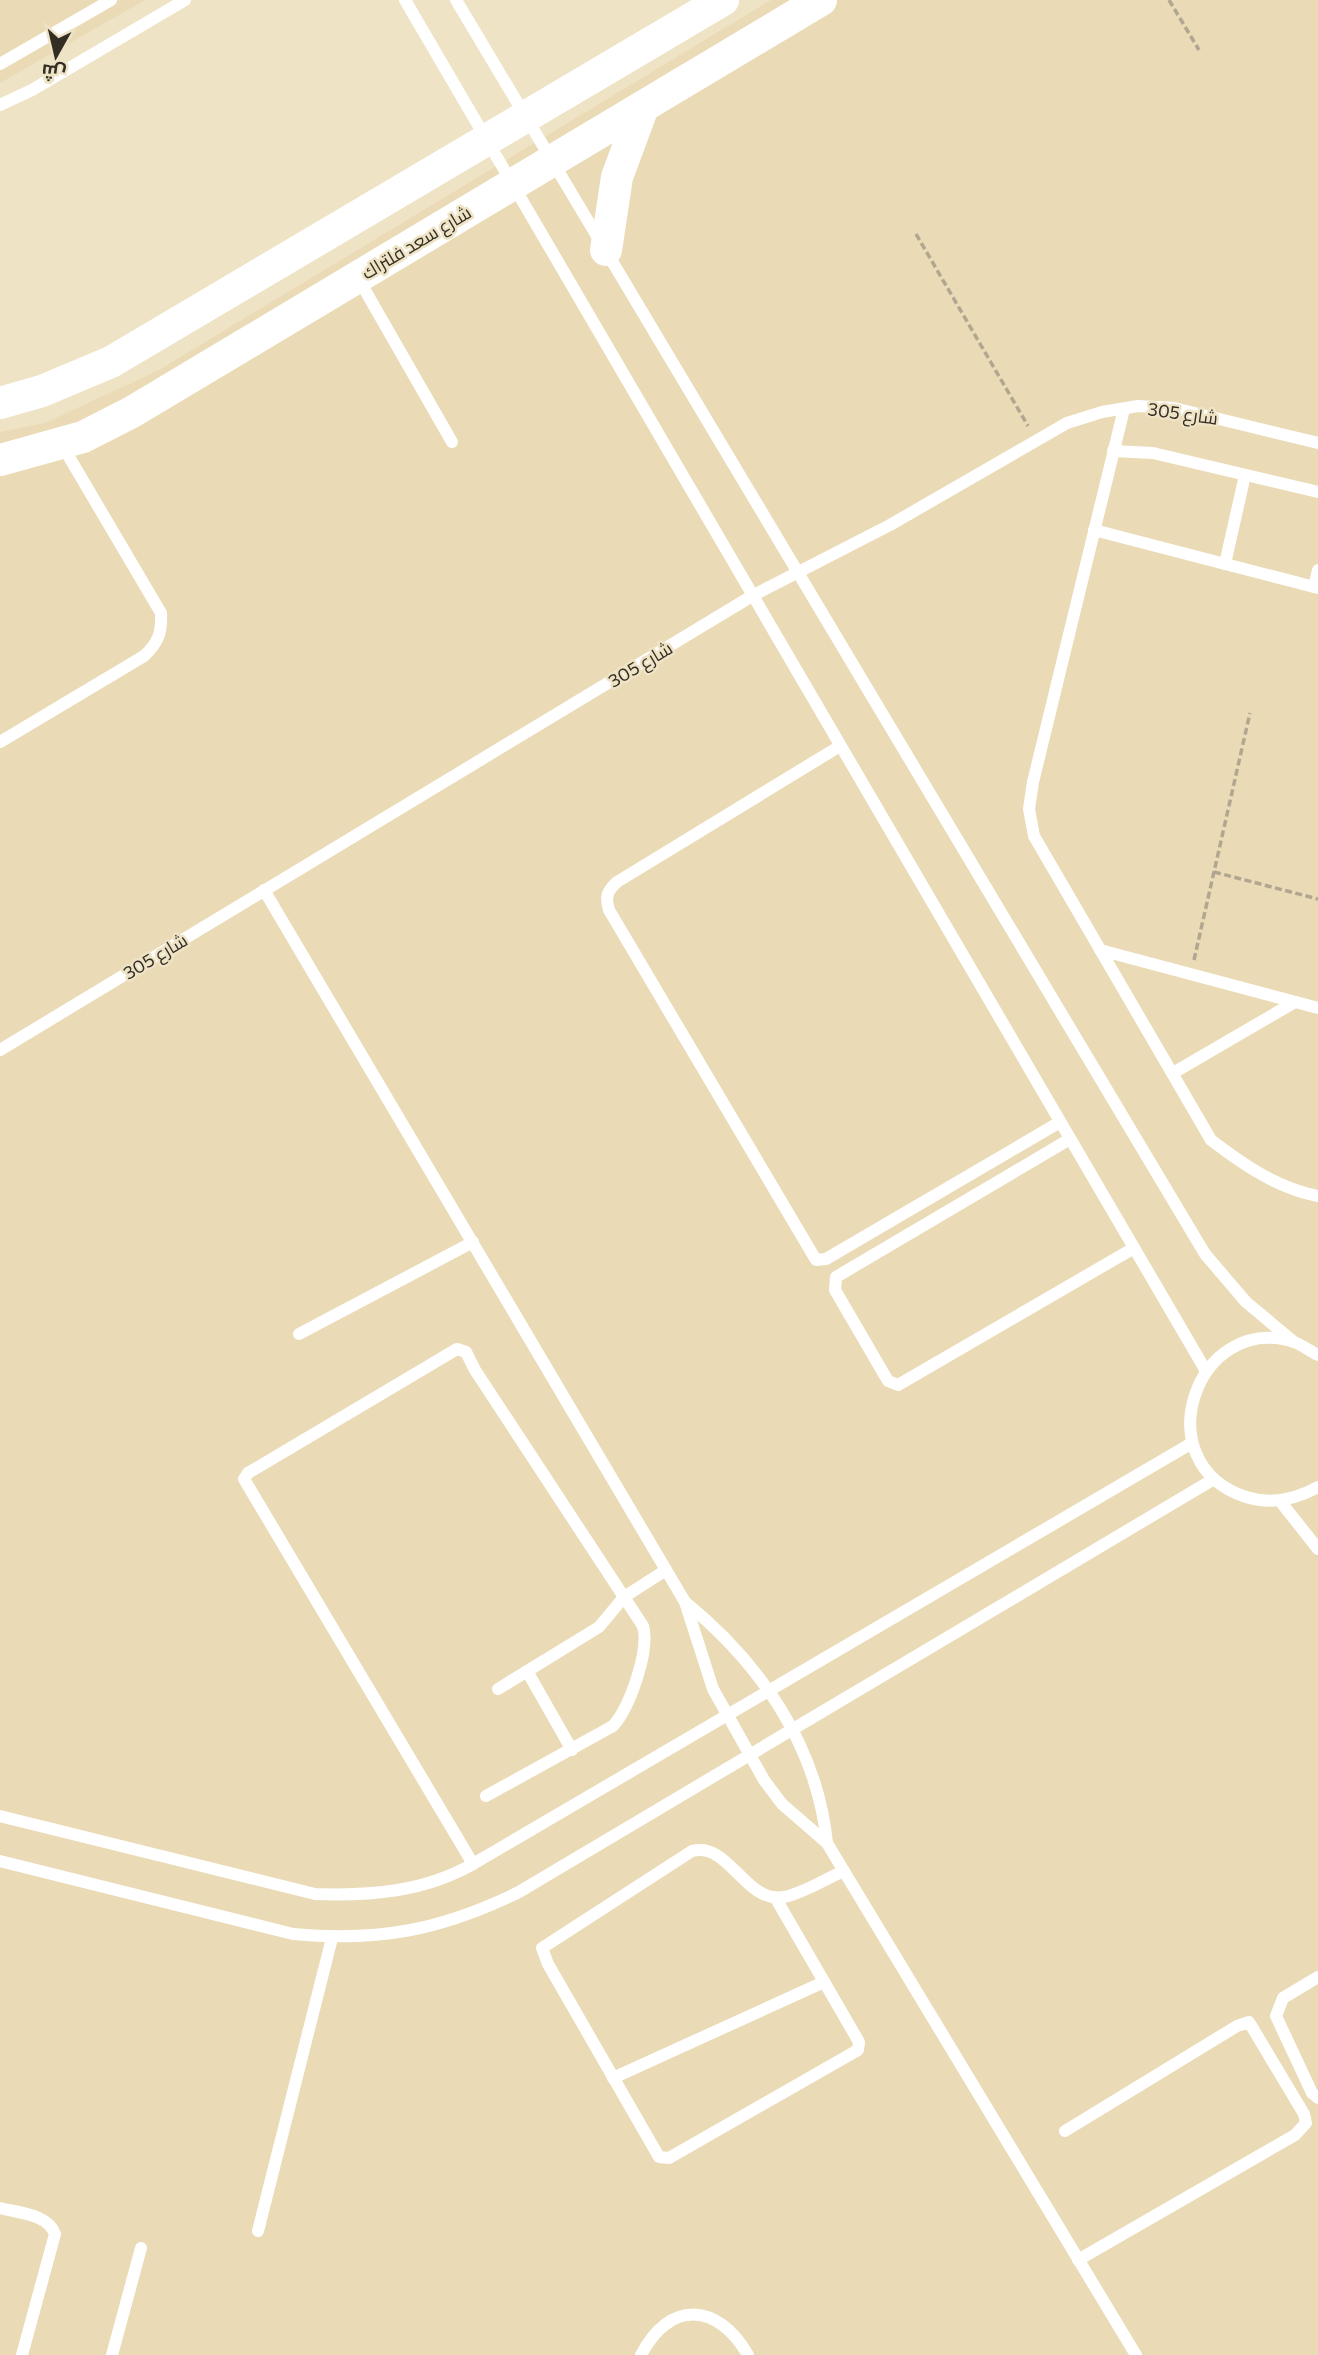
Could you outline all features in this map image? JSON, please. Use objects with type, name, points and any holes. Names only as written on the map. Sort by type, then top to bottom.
[{"type":"street","points":[[0,403],[42,391],[111,362],[723,0]]},
{"type":"street","name":"شارع سعد فلتراك","points":[[0,460],[61,444],[132,412],[821,0]]},
{"type":"street","points":[[606,250],[617,177],[643,107]]},
{"type":"lane","points":[[0,64],[111,0]]},
{"type":"lane","points":[[0,105],[32,90],[185,0]]},
{"type":"lane","points":[[405,0],[1206,1371]]},
{"type":"lane","points":[[456,0],[1205,1254],[1246,1302],[1294,1342],[1318,1355]]},
{"type":"lane","points":[[358,277],[452,442]]},
{"type":"lane","name":"شارع 305","points":[[0,1050],[752,596],[890,525],[1067,423],[1102,412],[1174,408],[1318,443]]},
{"type":"lane","points":[[1124,409],[1029,809],[1034,836],[1212,1140],[1244,1165],[1277,1183],[1318,1196]]},
{"type":"lane","points":[[0,742],[144,656],[156,645],[162,630],[160,613],[61,444]]},
{"type":"lane","points":[[1113,451],[1153,453],[1318,492]]},
{"type":"lane","points":[[1225,564],[1245,475]]},
{"type":"lane","points":[[1094,530],[1316,588],[1318,570]]},
{"type":"lane","points":[[840,746],[617,882],[609,889],[606,900],[609,910],[816,1260],[826,1259],[1059,1122]]},
{"type":"lane","points":[[264,890],[685,1602],[702,1661],[727,1716],[764,1780],[782,1804],[827,1843],[1132,2354]]},
{"type":"lane","points":[[1100,950],[1318,1008]]},
{"type":"lane","points":[[1173,1073],[1295,1002]]},
{"type":"lane","points":[[1070,1139],[836,1277],[835,1290],[888,1381],[898,1385],[1134,1248]]},
{"type":"lane","points":[[299,1334],[473,1242]]},
{"type":"lane","points":[[1294,1342],[1269,1339],[1245,1343],[1224,1354],[1206,1371],[1191,1405],[1192,1443],[1197,1456],[1214,1479],[1234,1493],[1256,1500],[1280,1501],[1300,1497],[1318,1487]]},
{"type":"lane","points":[[472,1864],[244,1482],[245,1475],[457,1349],[466,1352],[475,1370],[643,1626],[646,1637],[644,1655],[619,1719],[603,1733],[486,1796]]},
{"type":"lane","points":[[0,1816],[315,1895],[365,1895],[413,1888],[472,1864],[1192,1443]]},
{"type":"lane","points":[[0,1861],[270,1929],[332,1938],[386,1936],[432,1927],[477,1913],[519,1892],[750,1753],[793,1731],[1214,1479]]},
{"type":"lane","points":[[1280,1501],[1318,1549]]},
{"type":"lane","points":[[498,1689],[599,1627],[624,1597],[667,1570]]},
{"type":"lane","points":[[685,1602],[731,1643],[769,1691],[793,1731],[817,1784],[827,1843]]},
{"type":"lane","points":[[527,1671],[572,1750]]},
{"type":"lane","points":[[775,1897],[859,2042],[858,2050],[669,2158],[655,2153],[542,1948],[692,1851],[700,1849],[715,1854],[755,1890],[775,1897],[793,1894],[844,1871]]},
{"type":"lane","points":[[258,2231],[332,1938]]},
{"type":"lane","points":[[1318,1977],[1283,1998],[1276,2016],[1312,2093],[1318,2098]]},
{"type":"lane","points":[[612,2078],[824,1982]]},
{"type":"lane","points":[[1065,2131],[1237,2026],[1249,2022],[1304,2114],[1306,2123],[1295,2135],[1078,2260]]},
{"type":"lane","points":[[0,2208],[45,2220],[55,2234],[22,2355]]},
{"type":"lane","points":[[112,2355],[141,2248]]},
{"type":"lane","points":[[641,2355],[651,2336],[669,2320],[692,2314],[716,2319],[736,2333],[748,2355]]},
{"type":"path","points":[[1170,0],[1199,50]]},
{"type":"path","points":[[916,234],[1037,441]]},
{"type":"path","points":[[1191,974],[1250,713]]},
{"type":"path","points":[[1214,872],[1318,899]]},
{"type":"shaded area","points":[[0,0],[145,0],[0,83]]},
{"type":"shaded area","points":[[771,0],[1318,0],[1318,2355],[0,2355],[0,432],[45,423],[159,370]]}]
